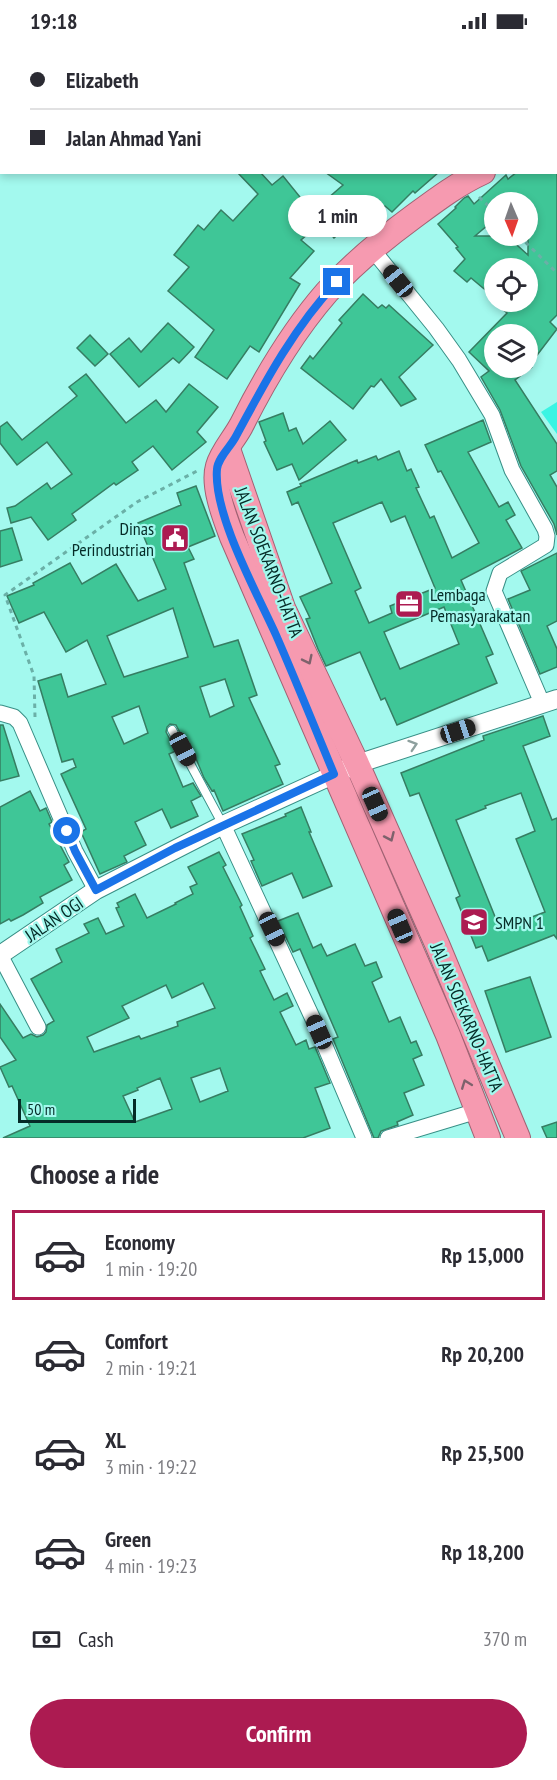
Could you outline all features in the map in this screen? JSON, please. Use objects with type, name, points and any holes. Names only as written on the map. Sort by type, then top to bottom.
[{"type":"highway","points":[[223,458],[259,390],[307,317],[327,292],[400,226],[463,181],[479,174]]},
{"type":"highway","name":"JALAN SOEKARNO-HATTA","points":[[223,458],[283,608],[357,764],[437,944],[514,1127]]},
{"type":"highway","name":"JALAN SOEKARNO-HATTA","points":[[223,458],[218,487],[222,508],[232,537],[447,1035],[483,1125]]},
{"type":"highway","points":[[483,1125],[514,1127]]},
{"type":"street","points":[[334,774],[357,764],[550,701],[494,591],[500,573],[546,545],[545,529],[512,470],[492,415],[459,360],[372,249]]},
{"type":"street","points":[[0,713],[14,717],[20,723],[75,851],[96,890]]},
{"type":"street","name":"JALAN OGI","points":[[0,955],[96,890],[223,825],[334,774]]},
{"type":"street","points":[[223,825],[319,1032],[364,1138]]},
{"type":"street","points":[[0,955],[38,1027]]},
{"type":"street","points":[[388,1138],[483,1125]]},
{"type":"lane","points":[[172,730],[223,825]]},
{"type":"path","points":[[529,246],[557,273]]},
{"type":"path","points":[[31,746],[36,743],[34,676],[5,595],[137,502],[223,458]]},
{"type":"shaded area","points":[[557,402],[557,434],[541,412]]},
{"type":"building","points":[[239,174],[262,174],[272,185],[283,176],[312,212],[343,185],[328,174],[437,174],[415,193],[413,191],[392,212],[385,206],[371,225],[359,216],[334,238],[321,223],[301,240],[314,251],[290,278],[300,284],[259,352],[250,346],[227,379],[195,357],[214,330],[168,291],[189,267],[174,255],[198,225],[204,230],[221,210],[233,221],[258,194]]},
{"type":"building","points":[[514,174],[557,174],[557,315],[550,322],[557,329],[538,354],[538,324],[496,324],[506,312],[538,312],[538,258],[484,258],[484,289],[471,278],[467,282],[454,271],[465,259],[438,224],[464,198],[468,196],[474,204],[484,195],[484,228],[475,236],[484,236],[484,246],[518,246],[528,255],[528,246],[538,246],[538,192],[487,192],[506,175],[508,179]]},
{"type":"building","points":[[363,294],[378,308],[382,305],[386,308],[389,305],[433,345],[399,377],[416,399],[401,406],[381,379],[374,387],[371,386],[353,409],[301,368],[310,356],[313,359],[342,323],[339,320]]},
{"type":"building","points":[[168,323],[194,347],[179,363],[173,358],[139,387],[110,354],[129,338],[141,352]]},
{"type":"building","points":[[90,335],[108,354],[95,366],[77,348]]},
{"type":"building","points":[[484,337],[484,366],[469,352]]},
{"type":"building","points":[[86,374],[126,423],[156,400],[166,412],[189,384],[218,407],[197,432],[206,442],[172,470],[153,446],[132,462],[138,470],[116,485],[114,483],[72,514],[76,520],[48,540],[31,517],[11,523],[7,508],[15,506],[47,483],[51,489],[72,474],[47,442],[17,465],[0,443],[0,427],[7,422],[22,440],[77,396],[69,387]]},
{"type":"building","points":[[484,375],[484,378],[518,378],[515,380],[557,444],[557,471],[550,475],[557,487],[557,535],[554,524],[521,466],[500,410],[481,377]]},
{"type":"building","points":[[283,413],[289,431],[296,428],[303,444],[330,421],[346,440],[299,480],[292,464],[277,470],[264,442],[266,441],[259,422]]},
{"type":"building","points":[[483,420],[491,442],[468,452],[499,507],[508,502],[515,515],[506,520],[522,548],[461,580],[493,654],[486,657],[497,683],[397,725],[385,698],[381,700],[360,652],[326,666],[306,619],[310,618],[300,597],[332,583],[298,502],[292,505],[287,492],[301,486],[300,484],[357,460],[358,463],[376,456],[378,460],[399,451],[407,471],[411,469],[419,487],[416,488],[430,518],[434,516],[452,558],[479,543],[425,445]],"holes":[[[382,502],[391,522],[405,516],[435,588],[390,606],[392,613],[369,623],[355,591],[361,588],[333,523]],[[444,607],[459,644],[400,669],[384,632]]]},
{"type":"building","points":[[196,486],[215,536],[188,547],[194,559],[184,563],[214,647],[238,640],[257,695],[249,698],[280,764],[275,766],[283,784],[223,811],[214,790],[212,791],[204,778],[190,744],[187,746],[176,725],[170,724],[166,732],[176,751],[169,754],[183,787],[193,783],[201,796],[191,801],[198,816],[171,828],[162,809],[135,822],[146,845],[124,856],[127,862],[100,874],[81,832],[86,829],[61,774],[76,767],[73,759],[62,762],[38,681],[61,674],[68,697],[106,684],[87,640],[66,652],[44,612],[19,623],[7,596],[34,585],[33,583],[70,563],[82,584],[116,564],[138,601],[166,589],[138,523],[181,505],[177,493]],"holes":[[[173,608],[188,657],[124,677],[107,636]],[[225,679],[234,706],[210,717],[200,687]],[[139,706],[148,733],[124,744],[112,717]]]},
{"type":"building","points":[[12,528],[22,560],[0,567],[0,531]]},
{"type":"building","points":[[557,553],[557,621],[547,626],[557,649],[557,667],[540,674],[508,599],[530,590],[521,571]]},
{"type":"building","points":[[543,716],[550,736],[523,746],[552,820],[557,818],[557,939],[554,935],[488,961],[482,946],[476,948],[456,898],[460,896],[419,793],[410,796],[401,773],[484,740],[483,736]],"holes":[[[521,793],[535,831],[516,839],[545,912],[500,929],[456,820],[486,808],[485,806]]]},
{"type":"building","points":[[0,725],[3,725],[19,776],[0,781]]},
{"type":"building","points":[[30,791],[40,811],[46,808],[52,822],[49,824],[69,862],[64,865],[72,880],[40,897],[43,903],[11,921],[9,919],[0,924],[0,807]]},
{"type":"building","points":[[301,807],[332,886],[303,898],[292,873],[262,886],[251,861],[254,860],[242,834],[286,816],[285,814]]},
{"type":"building","points":[[219,852],[226,865],[223,867],[242,905],[240,907],[253,936],[250,938],[265,969],[260,971],[274,1000],[287,993],[293,1006],[280,1012],[296,1045],[306,1040],[309,1049],[315,1047],[330,1083],[315,1088],[330,1128],[303,1138],[3,1138],[30,1126],[12,1086],[9,1087],[0,1067],[16,1060],[0,1037],[0,1004],[23,1038],[31,1034],[37,1037],[43,1035],[47,1025],[54,1021],[31,979],[62,962],[56,949],[89,933],[84,924],[98,918],[106,934],[124,926],[116,908],[119,907],[117,903],[135,894],[147,918],[193,894],[190,887],[197,884],[188,867]],"holes":[[[203,983],[215,1008],[177,1022],[178,1026],[141,1039],[139,1036],[94,1052],[87,1037],[129,1018],[122,1006],[166,985],[172,998]],[[220,1068],[228,1091],[200,1102],[191,1078]],[[160,1078],[172,1109],[135,1122],[123,1096],[138,1090],[137,1088]]]},
{"type":"building","points":[[298,913],[313,948],[321,944],[327,956],[355,944],[365,966],[376,962],[382,977],[372,982],[389,1022],[400,1017],[411,1043],[416,1041],[422,1055],[413,1059],[424,1085],[404,1093],[413,1115],[397,1122],[398,1125],[381,1131],[378,1138],[374,1138],[333,1039],[338,1037],[300,949],[293,952],[278,921]]},
{"type":"building","points":[[530,977],[551,1037],[506,1052],[485,991]]},
{"type":"building","points":[[557,1122],[557,1138],[547,1138],[542,1127]]},
{"type":"place","name":"Dinas Perindustrian","points":[[175,538]]},
{"type":"place","name":"Lembaga Pemasyarakatan","points":[[409,604]]},
{"type":"place","name":"SMPN 1","points":[[474,922]]},
{"type":"route","points":[[67,831],[96,890],[175,848],[334,774],[232,537],[222,508],[217,467],[259,390],[307,317],[337,282]]}]
